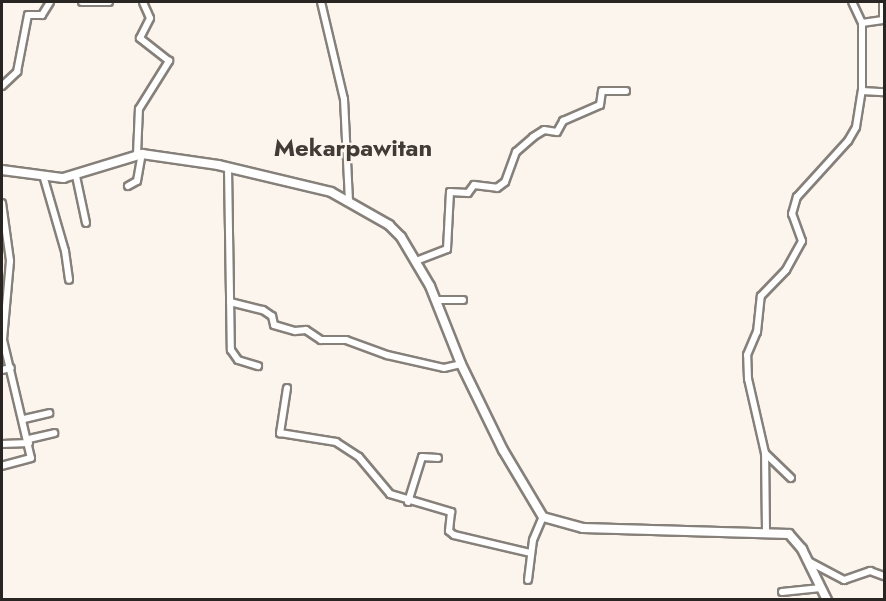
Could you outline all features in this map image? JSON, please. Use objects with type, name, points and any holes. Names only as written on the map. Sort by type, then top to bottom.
[{"type":"street","points":[[2,86],[16,72],[28,15],[43,14],[50,2]]},
{"type":"street","points":[[82,2],[110,2]]},
{"type":"street","points":[[128,186],[137,181],[140,154],[139,109],[169,61],[140,38],[150,18],[143,2]]},
{"type":"street","points":[[321,2],[344,99],[349,202]]},
{"type":"street","points":[[766,531],[765,453],[747,359],[757,332],[761,296],[795,256],[802,241],[792,214],[794,205],[804,186],[848,141],[856,127],[862,91],[862,23],[852,2]]},
{"type":"street","points":[[862,23],[884,20],[883,2]]},
{"type":"street","points":[[416,261],[447,249],[448,194],[468,193],[474,185],[497,188],[505,182],[516,152],[543,131],[557,132],[563,122],[600,105],[602,92],[626,91]]},
{"type":"street","points":[[862,91],[885,92]]},
{"type":"street","points":[[2,170],[43,176],[76,176],[140,154],[228,168],[319,187],[349,202],[394,229],[416,261],[436,300],[461,364],[503,450],[543,517],[583,528],[672,533],[766,531],[792,535],[827,600]]},
{"type":"street","points":[[228,168],[233,354],[238,360],[258,366]]},
{"type":"street","points":[[43,176],[64,251],[69,280]]},
{"type":"street","points":[[76,176],[86,223]]},
{"type":"street","points":[[2,203],[10,261],[2,340],[24,418],[31,458],[2,466]]},
{"type":"street","points":[[436,300],[463,300]]},
{"type":"street","points":[[230,302],[263,310],[272,316],[274,325],[295,332],[306,330],[321,340],[346,340],[387,355],[444,368],[461,364]]},
{"type":"street","points":[[2,370],[11,368]]},
{"type":"street","points":[[287,388],[279,433],[336,442],[359,458],[390,494],[408,502],[452,512],[449,531],[460,537],[530,553]]},
{"type":"street","points":[[24,418],[49,413]]},
{"type":"street","points":[[2,444],[29,441],[54,433]]},
{"type":"street","points":[[765,453],[791,478]]},
{"type":"street","points":[[408,502],[422,457],[438,459]]},
{"type":"street","points":[[528,580],[530,553],[543,517]]},
{"type":"street","points":[[808,561],[844,580],[870,571],[885,576]]},
{"type":"street","points":[[782,592],[821,588]]},
{"type":"district","name":"Mekarpawitan","points":[[353,148]]}]
